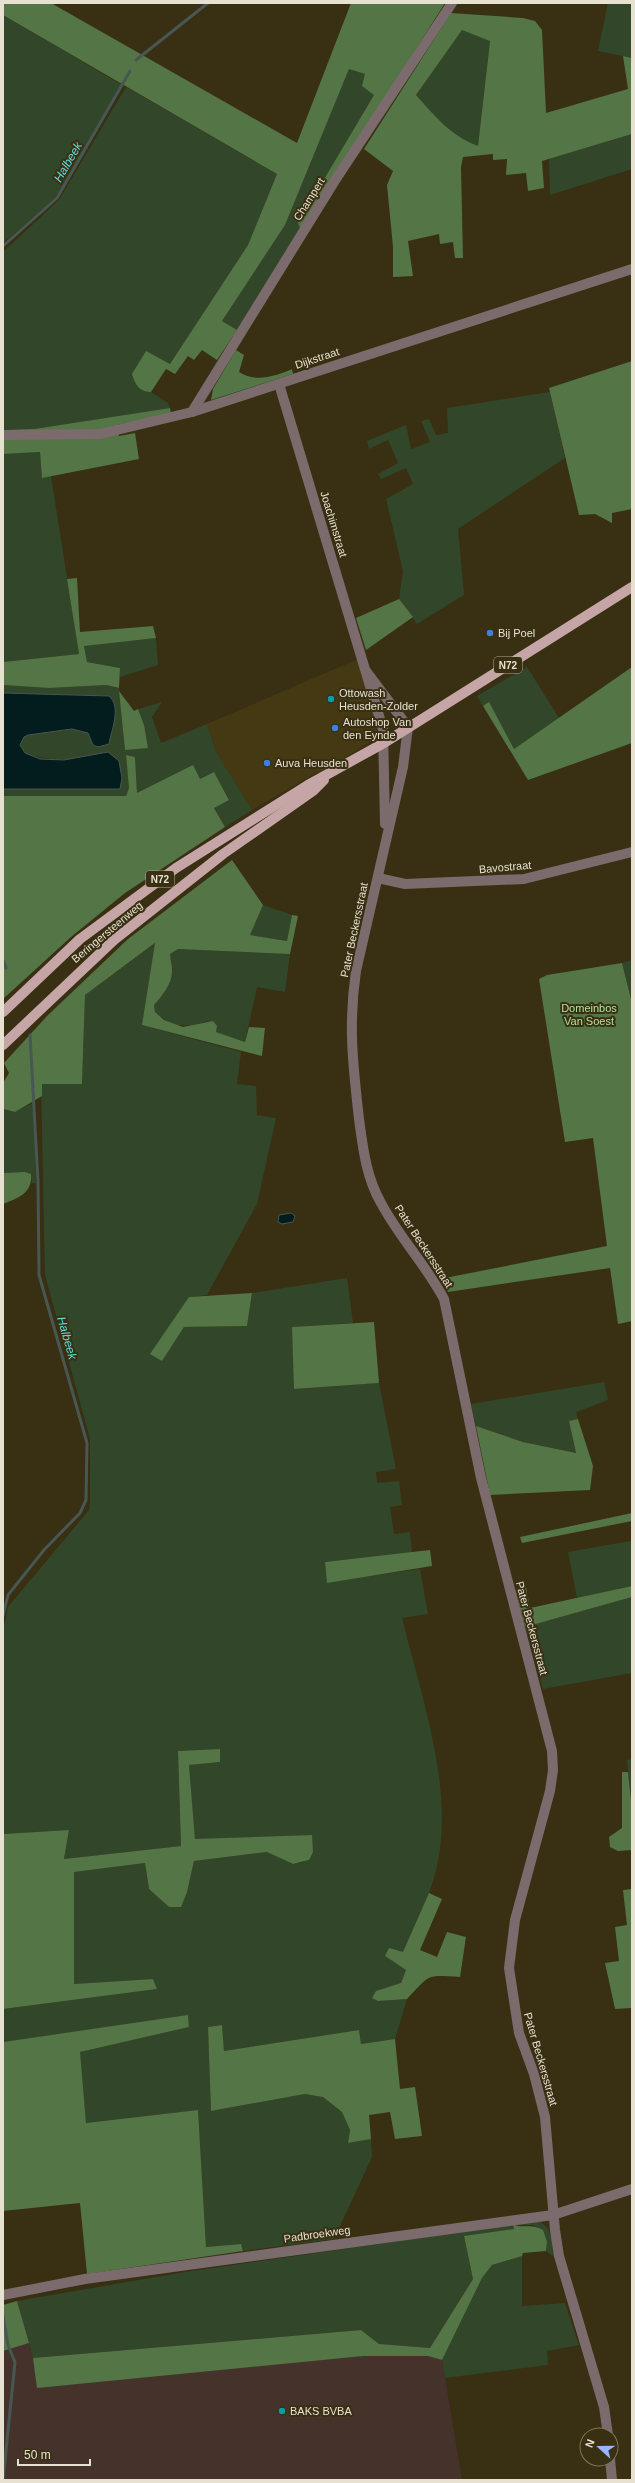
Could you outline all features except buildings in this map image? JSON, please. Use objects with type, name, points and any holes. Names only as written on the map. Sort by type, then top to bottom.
[{"type":"main road","name":"Beringersteenweg","points":[[3,1012],[80,939],[139,894],[308,785],[330,775],[384,743],[632,587]]},
{"type":"main road","name":"Beringersteenweg","points":[[3,1045],[114,940],[223,854],[313,791],[330,775]]},
{"type":"street","name":"Champert","points":[[192,412],[334,182],[452,3]]},
{"type":"street","name":"Dijkstraat","points":[[3,435],[100,434],[192,412],[632,269]]},
{"type":"street","name":"Joachimstraat","points":[[279,384],[383,729],[384,743]]},
{"type":"street","name":"Joachimstraat","points":[[366,671],[408,727]]},
{"type":"street","name":"Pater Beckersstraat","points":[[408,727],[403,767],[356,971],[350,1028],[351,1054],[365,1162],[371,1182],[381,1204],[433,1278],[444,1299],[480,1478],[552,1751],[553,1770],[550,1791],[515,1920],[509,1968],[519,2033],[534,2074],[545,2117],[553,2214],[560,2256],[604,2407],[607,2427]]},
{"type":"street","name":"Pater Beckersstraat","points":[[384,743],[385,840]]},
{"type":"street","name":"Bavostraat","points":[[378,878],[405,884],[524,879],[632,852]]},
{"type":"street","name":"Padbroekweg","points":[[3,2296],[85,2279],[553,2214],[632,2189]]},
{"type":"street","points":[[611,2467],[612,2480]]},
{"type":"shaded area","points":[[358,659],[378,728],[373,740],[326,770],[314,774],[252,810],[216,752],[207,724]]},
{"type":"shaded area","points":[[29,2343],[33,2358],[428,2356],[442,2360],[462,2480],[3,2480],[3,2351]]},
{"type":"green space","points":[[3,3],[51,3],[297,143],[351,3],[445,3],[301,231],[298,223],[374,95],[362,86],[365,74],[349,69],[285,225],[222,321],[237,330],[217,360],[202,350],[194,360],[188,356],[175,374],[166,369],[151,392],[147,392],[138,387],[132,374],[146,351],[170,364],[248,245],[277,174],[3,15]]},
{"type":"green space","points":[[608,3],[632,3],[632,58],[598,51]]},
{"type":"green space","points":[[451,13],[523,18],[535,21],[542,30],[546,113],[628,89],[623,56],[632,58],[632,134],[542,161],[544,188],[528,191],[526,173],[506,175],[507,159],[493,160],[493,154],[463,157],[461,167],[463,258],[455,258],[453,242],[440,244],[439,234],[408,241],[413,276],[393,277],[393,247],[387,185],[393,171],[364,149]],"holes":[[[462,30],[490,41],[478,146],[468,142],[444,125],[416,95]]]},
{"type":"green space","points":[[3,15],[122,85],[55,198],[3,243]]},
{"type":"green space","points":[[462,30],[490,40],[478,147],[452,131],[437,118],[416,95]]},
{"type":"green space","points":[[349,69],[366,74],[374,95],[298,223],[301,231],[237,330],[222,321],[285,225]]},
{"type":"green space","points":[[126,87],[277,174],[248,245],[170,364],[146,352],[146,392],[151,392],[168,403],[170,408],[34,429],[3,430],[3,252],[59,200]]},
{"type":"green space","points":[[632,134],[632,169],[550,195],[549,159]]},
{"type":"green space","points":[[236,350],[244,355],[239,372],[245,375],[259,378],[272,376],[292,369],[293,374],[211,400],[213,389]]},
{"type":"green space","points":[[632,361],[632,509],[612,513],[612,523],[595,514],[579,515],[549,388]]},
{"type":"green space","points":[[550,392],[565,458],[458,529],[464,595],[417,624],[399,599],[403,571],[386,499],[413,484],[406,468],[381,479],[378,474],[398,463],[388,440],[369,449],[367,441],[406,425],[411,449],[430,442],[421,421],[429,419],[436,435],[448,433],[447,408]]},
{"type":"green space","points":[[170,408],[171,414],[117,425],[119,436],[135,433],[139,459],[42,478],[40,452],[3,454],[3,430],[34,429]]},
{"type":"green space","points":[[40,452],[42,477],[51,476],[79,654],[3,662],[3,454]]},
{"type":"green space","points":[[77,578],[80,632],[153,626],[156,638],[84,646],[87,662],[120,668],[119,688],[106,685],[49,688],[3,685],[3,662],[79,654],[67,579]]},
{"type":"green space","points":[[399,599],[413,617],[366,650],[356,618]]},
{"type":"green space","points":[[156,638],[158,665],[120,677],[120,668],[87,662],[84,645]]},
{"type":"green space","points":[[527,667],[559,718],[514,749],[489,703],[483,706],[477,696]]},
{"type":"green space","points":[[632,667],[632,743],[528,780],[483,706],[489,702],[514,749]]},
{"type":"green space","points":[[3,685],[49,688],[106,685],[119,688],[125,750],[144,725],[138,709],[162,702],[152,717],[161,743],[207,724],[216,752],[252,810],[225,827],[214,807],[229,799],[214,772],[200,779],[137,794],[135,757],[126,755],[129,788],[126,796],[3,796],[3,789],[119,789],[84,758],[61,759],[40,757],[25,753],[20,745],[24,737],[28,735],[72,729],[88,733],[93,745],[106,746],[114,728],[109,696],[3,693]]},
{"type":"green space","points":[[119,691],[134,711],[138,709],[144,725],[148,748],[125,750]]},
{"type":"green space","points":[[126,755],[135,757],[137,793],[193,765],[200,779],[214,772],[229,800],[214,808],[225,827],[125,893],[71,937],[3,999],[3,796],[126,796],[129,788]]},
{"type":"green space","points":[[232,860],[263,905],[250,935],[287,941],[292,915],[298,916],[290,954],[178,949],[170,954],[172,973],[170,982],[166,990],[154,1005],[155,1012],[164,1020],[183,1027],[213,1021],[217,1026],[216,1032],[245,1042],[249,1027],[265,1028],[262,1056],[142,1025],[155,943],[85,995],[82,1084],[42,1084],[42,1096],[15,1112],[3,1109],[3,1083],[9,1073],[4,1063],[47,1016],[128,939]]},
{"type":"green space","points":[[263,905],[292,915],[287,941],[250,935]]},
{"type":"green space","points":[[156,943],[142,1025],[241,1052],[237,1084],[256,1086],[257,1115],[276,1118],[257,1204],[207,1295],[189,1297],[162,1360],[184,1327],[247,1326],[252,1293],[347,1278],[353,1323],[292,1327],[295,1389],[379,1383],[396,1469],[376,1472],[377,1483],[399,1481],[402,1505],[390,1507],[394,1534],[410,1532],[412,1553],[325,1562],[327,1582],[420,1569],[428,1614],[402,1618],[427,1712],[439,1779],[442,1812],[441,1844],[435,1874],[425,1904],[403,1953],[385,1956],[406,1970],[401,1983],[373,1998],[378,2001],[407,1999],[395,2039],[361,2044],[359,2030],[224,2051],[222,2025],[208,2027],[211,2111],[305,2094],[323,2097],[342,2112],[350,2130],[348,2143],[371,2139],[372,2157],[334,2239],[243,2251],[241,2244],[206,2247],[198,2110],[86,2123],[79,2052],[189,2027],[188,2016],[3,2042],[3,2009],[157,1989],[153,1979],[74,1984],[74,1872],[145,1863],[149,1889],[169,1907],[187,1892],[194,1861],[267,1852],[293,1864],[304,1862],[312,1835],[195,1840],[189,1765],[220,1762],[220,1749],[178,1751],[181,1846],[64,1859],[69,1830],[3,1834],[3,1631],[8,1607],[89,1510],[90,1503],[90,1439],[45,1275],[41,1084],[82,1084],[85,995]]},
{"type":"green space","points":[[178,949],[290,954],[285,992],[257,987],[245,1042],[215,1032],[208,1021],[194,1025],[174,1024],[167,1021],[155,1012],[154,1005],[162,995],[173,971],[170,961],[170,954]]},
{"type":"green space","points":[[632,960],[632,1003],[622,963]]},
{"type":"green space","name":"Domeinbos Van Soest","points":[[622,963],[632,1003],[632,1321],[618,1324],[610,1268],[448,1292],[440,1279],[607,1246],[593,1138],[565,1142],[539,979],[547,975]]},
{"type":"green space","points":[[34,1102],[36,1183],[32,1183],[31,1174],[25,1172],[3,1173],[3,1109],[15,1112]]},
{"type":"green space","points":[[25,1172],[31,1174],[30,1186],[19,1197],[3,1204],[3,1173]]},
{"type":"green space","points":[[252,1293],[247,1326],[184,1327],[162,1361],[150,1354],[189,1297]]},
{"type":"green space","points":[[374,1322],[379,1383],[294,1389],[292,1327]]},
{"type":"green space","points":[[604,1382],[608,1400],[576,1412],[578,1419],[569,1421],[576,1453],[523,1442],[476,1426],[471,1404]]},
{"type":"green space","points":[[578,1419],[593,1466],[590,1490],[490,1495],[476,1426],[523,1442],[576,1453],[569,1421]]},
{"type":"green space","points":[[632,1513],[632,1521],[522,1543],[520,1537]]},
{"type":"green space","points":[[630,1541],[632,1542],[632,1586],[577,1598],[568,1552]]},
{"type":"green space","points":[[430,1550],[432,1566],[327,1583],[325,1562]]},
{"type":"green space","points":[[632,1586],[632,1597],[525,1627],[515,1590],[526,1587],[530,1608]]},
{"type":"green space","points":[[632,1597],[632,1673],[543,1689],[525,1627]]},
{"type":"green space","points":[[220,1749],[220,1762],[189,1765],[195,1839],[312,1835],[313,1852],[309,1860],[293,1864],[267,1852],[194,1861],[187,1892],[181,1907],[169,1907],[149,1889],[145,1863],[74,1872],[74,1984],[153,1979],[157,1989],[3,2009],[3,1834],[69,1830],[64,1859],[181,1846],[178,1751]]},
{"type":"green space","points":[[632,1759],[632,1809],[627,1760]]},
{"type":"green space","points":[[622,1772],[628,1772],[632,1809],[632,1850],[618,1851],[610,1847],[609,1837],[622,1828]]},
{"type":"green space","points":[[632,1889],[632,2008],[615,2009],[605,1963],[619,1961],[615,1927],[627,1925],[623,1890]]},
{"type":"green space","points":[[429,1893],[442,1899],[420,1950],[437,1957],[447,1932],[466,1937],[460,1977],[434,1976],[429,1978],[407,1999],[378,2001],[372,1998],[376,1991],[401,1983],[406,1970],[385,1956],[389,1948],[403,1952]]},
{"type":"green space","points":[[188,2015],[189,2027],[80,2052],[86,2123],[198,2110],[206,2247],[241,2244],[243,2251],[87,2274],[80,2203],[3,2211],[3,2042]]},
{"type":"green space","points":[[222,2025],[224,2051],[359,2030],[361,2044],[395,2039],[400,2089],[415,2087],[422,2136],[395,2139],[390,2112],[369,2115],[371,2139],[348,2143],[350,2130],[342,2112],[323,2097],[305,2094],[211,2111],[208,2027]]},
{"type":"green space","points":[[537,2221],[546,2227],[551,2235],[554,2257],[546,2251],[547,2242],[534,2225],[513,2225],[514,2229],[464,2237],[473,2279],[430,2348],[379,2344],[361,2330],[33,2358],[17,2301],[185,2272]]},
{"type":"green space","points":[[513,2224],[543,2230],[547,2242],[546,2251],[523,2253],[522,2256],[492,2265],[482,2278],[442,2360],[428,2356],[363,2356],[37,2388],[33,2358],[361,2330],[379,2344],[430,2348],[473,2279],[464,2236],[514,2229]]},
{"type":"green space","points":[[522,2256],[522,2306],[565,2303],[579,2345],[547,2351],[548,2365],[445,2378],[442,2360],[482,2278],[492,2265]]},
{"type":"green space","points":[[17,2301],[29,2343],[3,2351],[3,2305]]},
{"type":"water","points":[[3,693],[109,696],[115,706],[115,719],[109,744],[98,747],[93,745],[88,733],[72,729],[28,735],[24,737],[20,745],[25,753],[40,759],[64,760],[108,752],[119,761],[122,778],[120,789],[3,789]]},
{"type":"water","points":[[291,1213],[295,1216],[293,1222],[282,1224],[278,1222],[279,1215]]},
{"type":"waterway","name":"Halbeek","points":[[136,60],[208,3]]},
{"type":"waterway","name":"Halbeek","points":[[3,246],[57,198],[130,71]]},
{"type":"waterway","name":"Halbeek","points":[[3,960],[6,968]]},
{"type":"waterway","name":"Halbeek","points":[[3,1616],[8,1595],[44,1550],[80,1513],[86,1500],[87,1443],[39,1275],[38,1181],[30,1035]]},
{"type":"waterway","name":"Halbeek","points":[[3,2315],[8,2345],[15,2362],[3,2480]]},
{"type":"place","name":"Bij Poel","points":[[490,633]]},
{"type":"place","name":"Ottowash Heusden-Zolder","points":[[331,699]]},
{"type":"place","name":"Autoshop Van den Eynde","points":[[335,728]]},
{"type":"place","name":"Auva Heusden","points":[[267,763]]},
{"type":"place","name":"BAKS BVBA","points":[[282,2411]]}]
